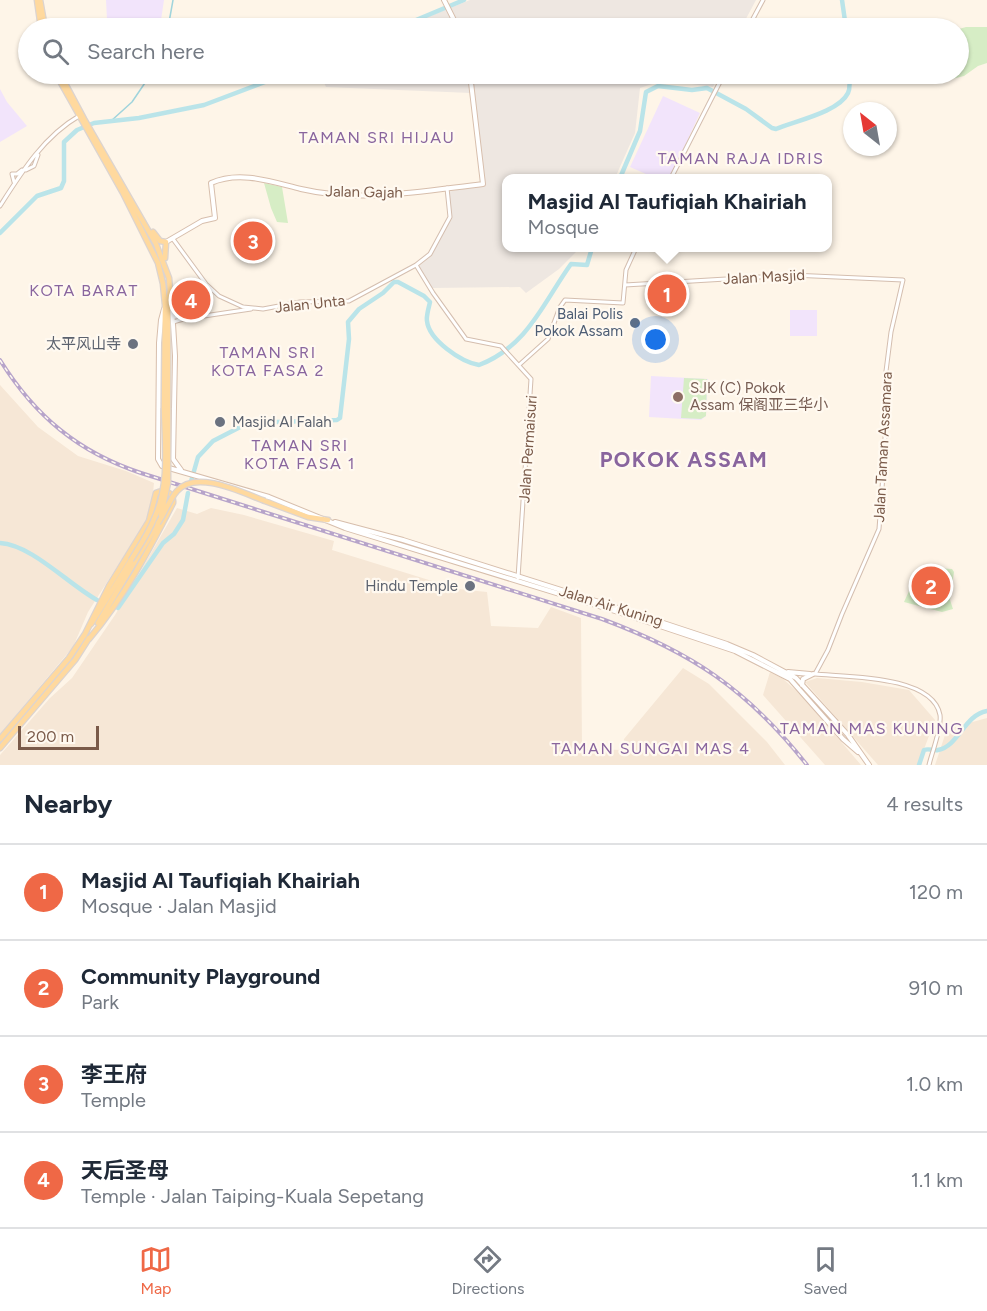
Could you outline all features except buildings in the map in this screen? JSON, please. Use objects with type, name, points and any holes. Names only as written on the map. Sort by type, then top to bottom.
[{"type":"main road","points":[[39,0],[42,18]]},
{"type":"main road","points":[[444,0],[453,18]]},
{"type":"main road","points":[[63,84],[81,118],[147,226],[164,261],[173,319],[174,444],[173,459],[166,467],[159,464],[158,444],[160,321],[165,305]]},
{"type":"main road","name":"Jalan Gajah","points":[[173,239],[202,221],[215,218],[211,183],[218,180],[253,178],[326,194],[341,195],[394,195],[483,184],[471,84]]},
{"type":"main road","points":[[88,128],[158,263],[164,284],[168,483],[158,523]]},
{"type":"main road","points":[[147,226],[160,241],[166,242],[173,239]]},
{"type":"main road","points":[[164,261],[166,242]]},
{"type":"main road","points":[[158,263],[159,257],[164,261]]},
{"type":"main road","points":[[0,748],[75,660],[155,518],[162,494],[165,471],[170,290]]},
{"type":"main road","points":[[158,444],[167,441],[174,444]]},
{"type":"main road","points":[[173,459],[184,471]]},
{"type":"main road","name":"Jalan Air Kuning","points":[[166,467],[269,497],[328,520],[403,540],[518,580],[729,648],[793,679],[802,686],[848,735],[858,752]]},
{"type":"main road","points":[[86,638],[133,567],[178,490],[193,481],[208,482],[308,517],[328,520]]},
{"type":"main road","points":[[0,739],[110,612],[173,503],[174,499],[165,491],[156,494],[149,521],[98,606],[86,638]]},
{"type":"main road","name":"Jalan Air Kuning","points":[[518,580],[727,644],[787,672],[843,739],[869,765]]},
{"type":"main road","points":[[787,672],[812,674]]},
{"type":"main road","points":[[802,686],[803,679],[812,674]]},
{"type":"street","points":[[753,18],[763,0]]},
{"type":"street","points":[[673,174],[718,84]]},
{"type":"street","points":[[0,206],[26,167],[58,130],[81,118]]},
{"type":"street","points":[[23,171],[34,166],[40,151]]},
{"type":"street","points":[[13,185],[12,174],[17,174],[26,167]]},
{"type":"street","name":"Jalan Unta","points":[[173,239],[213,291],[243,307],[273,308],[300,302],[349,301],[416,265],[435,248],[450,217],[447,188]]},
{"type":"street","points":[[519,365],[548,339],[565,300],[623,303],[626,276],[635,252]]},
{"type":"street","name":"Jalan Permaisuri","points":[[416,265],[466,339],[499,345],[531,379],[518,580]]},
{"type":"street","name":"Jalan Masjid","points":[[625,285],[792,275],[903,280]]},
{"type":"street","points":[[626,276],[632,284]]},
{"type":"street","name":"Jalan Taman Assamara","points":[[812,674],[828,650],[879,529],[885,448],[885,379],[891,332],[903,280]]},
{"type":"street","points":[[234,312],[243,307]]},
{"type":"street","points":[[173,319],[252,308]]},
{"type":"street","points":[[793,679],[812,674],[886,680],[904,684],[924,694],[935,704],[940,714],[929,765]]},
{"type":"shaded area","points":[[106,0],[164,0],[161,18],[107,18]]},
{"type":"shaded area","points":[[470,0],[756,0],[746,18],[425,18]]},
{"type":"shaded area","points":[[325,84],[652,84],[640,88],[635,133],[617,174],[502,174],[502,252],[576,252],[559,269],[526,293],[520,287],[432,288],[419,266],[430,257],[450,221],[448,192],[482,184],[471,93],[326,87]]},
{"type":"shaded area","points":[[692,84],[715,84],[713,87]]},
{"type":"shaded area","points":[[0,89],[7,102],[27,126],[0,142]]},
{"type":"shaded area","points":[[663,96],[700,113],[672,174],[646,174],[630,167]]},
{"type":"shaded area","points":[[790,310],[817,310],[817,336],[790,336]]},
{"type":"shaded area","name":"SJK (C) Pokok Assam 保阁亚三华小","points":[[651,376],[708,379],[706,416],[701,420],[649,417]]},
{"type":"shaded area","points":[[0,385],[38,427],[78,456],[126,471],[154,483],[152,503],[145,523],[88,612],[73,647],[0,734]]},
{"type":"shaded area","points":[[177,508],[197,514],[211,508],[244,515],[334,541],[332,550],[458,589],[487,592],[491,626],[538,628],[551,607],[581,618],[582,749],[623,750],[624,739],[683,668],[709,684],[767,742],[785,765],[0,765],[0,755],[50,698],[72,678],[115,615]]},
{"type":"shaded area","points":[[770,672],[782,678],[801,695],[861,765],[825,765],[763,695]]},
{"type":"shaded area","points":[[817,678],[862,682],[909,690],[935,720],[918,765],[878,765],[805,682]]},
{"type":"shaded area","points":[[987,718],[987,765],[935,765],[947,729]]},
{"type":"green space","points":[[969,27],[987,27],[987,63],[969,72]]},
{"type":"green space","points":[[264,183],[282,187],[288,223],[277,222]]},
{"type":"green space","points":[[684,378],[707,379],[706,416],[701,419],[681,418]]},
{"type":"green space","points":[[920,567],[952,569],[954,572],[950,600],[953,609],[942,612],[904,602]]},
{"type":"waterway","points":[[170,18],[173,0]]},
{"type":"waterway","points":[[421,18],[464,0]]},
{"type":"waterway","points":[[842,0],[845,18]]},
{"type":"waterway","points":[[111,121],[132,102],[144,84]]},
{"type":"waterway","points":[[0,233],[37,196],[61,188],[64,181],[64,142],[77,130],[94,123],[139,118],[204,105],[260,84]]},
{"type":"waterway","points":[[622,174],[640,131],[646,92],[658,86],[692,90],[707,88],[746,109],[776,129],[836,106],[848,93],[850,84]]},
{"type":"waterway","points":[[190,485],[198,457],[213,441],[248,423],[337,420],[340,418],[349,339],[348,322],[359,309],[383,293],[394,282],[424,296],[430,302],[427,321],[433,335],[455,355],[479,365],[496,357],[522,335],[543,308],[571,264],[587,265],[591,252]]},
{"type":"waterway","points":[[118,608],[163,543],[174,534],[183,520],[188,493]]},
{"type":"waterway","points":[[0,543],[25,550],[97,600]]},
{"type":"waterway","points":[[919,765],[924,750],[945,747],[973,718],[987,711]]},
{"type":"railway","points":[[0,360],[28,398],[60,430],[78,443],[118,464],[602,619],[663,645],[715,676],[739,694],[785,738],[807,765]]},
{"type":"place","name":"李王府","points":[[253,241]]},
{"type":"place","name":"Masjid Al Taufiqiah Khairiah","points":[[667,294]]},
{"type":"place","name":"天后圣母","points":[[191,300]]},
{"type":"place","name":"Balai Polis Pokok Assam","points":[[635,323]]},
{"type":"place","name":"太平风山寺","points":[[133,344]]},
{"type":"place","name":"SJK (C) Pokok Assam 保阁亚三华小","points":[[678,397]]},
{"type":"place","name":"Masjid Al Falah","points":[[220,422]]},
{"type":"place","name":"Hindu Temple","points":[[470,586]]},
{"type":"place","name":"Community Playground","points":[[931,586]]},
{"type":"district","name":"TAMAN SRI HIJAU","points":[[377,137]]},
{"type":"district","name":"TAMAN RAJA IDRIS","points":[[741,158]]},
{"type":"district","name":"KOTA BARAT","points":[[84,290]]},
{"type":"district","name":"TAMAN SRI KOTA FASA 2","points":[[268,361]]},
{"type":"district","name":"TAMAN SRI KOTA FASA 1","points":[[300,454]]},
{"type":"district","name":"POKOK ASSAM","points":[[684,460]]},
{"type":"district","name":"TAMAN MAS KUNING","points":[[872,728]]},
{"type":"district","name":"TAMAN SUNGAI MAS 4","points":[[651,748]]}]
